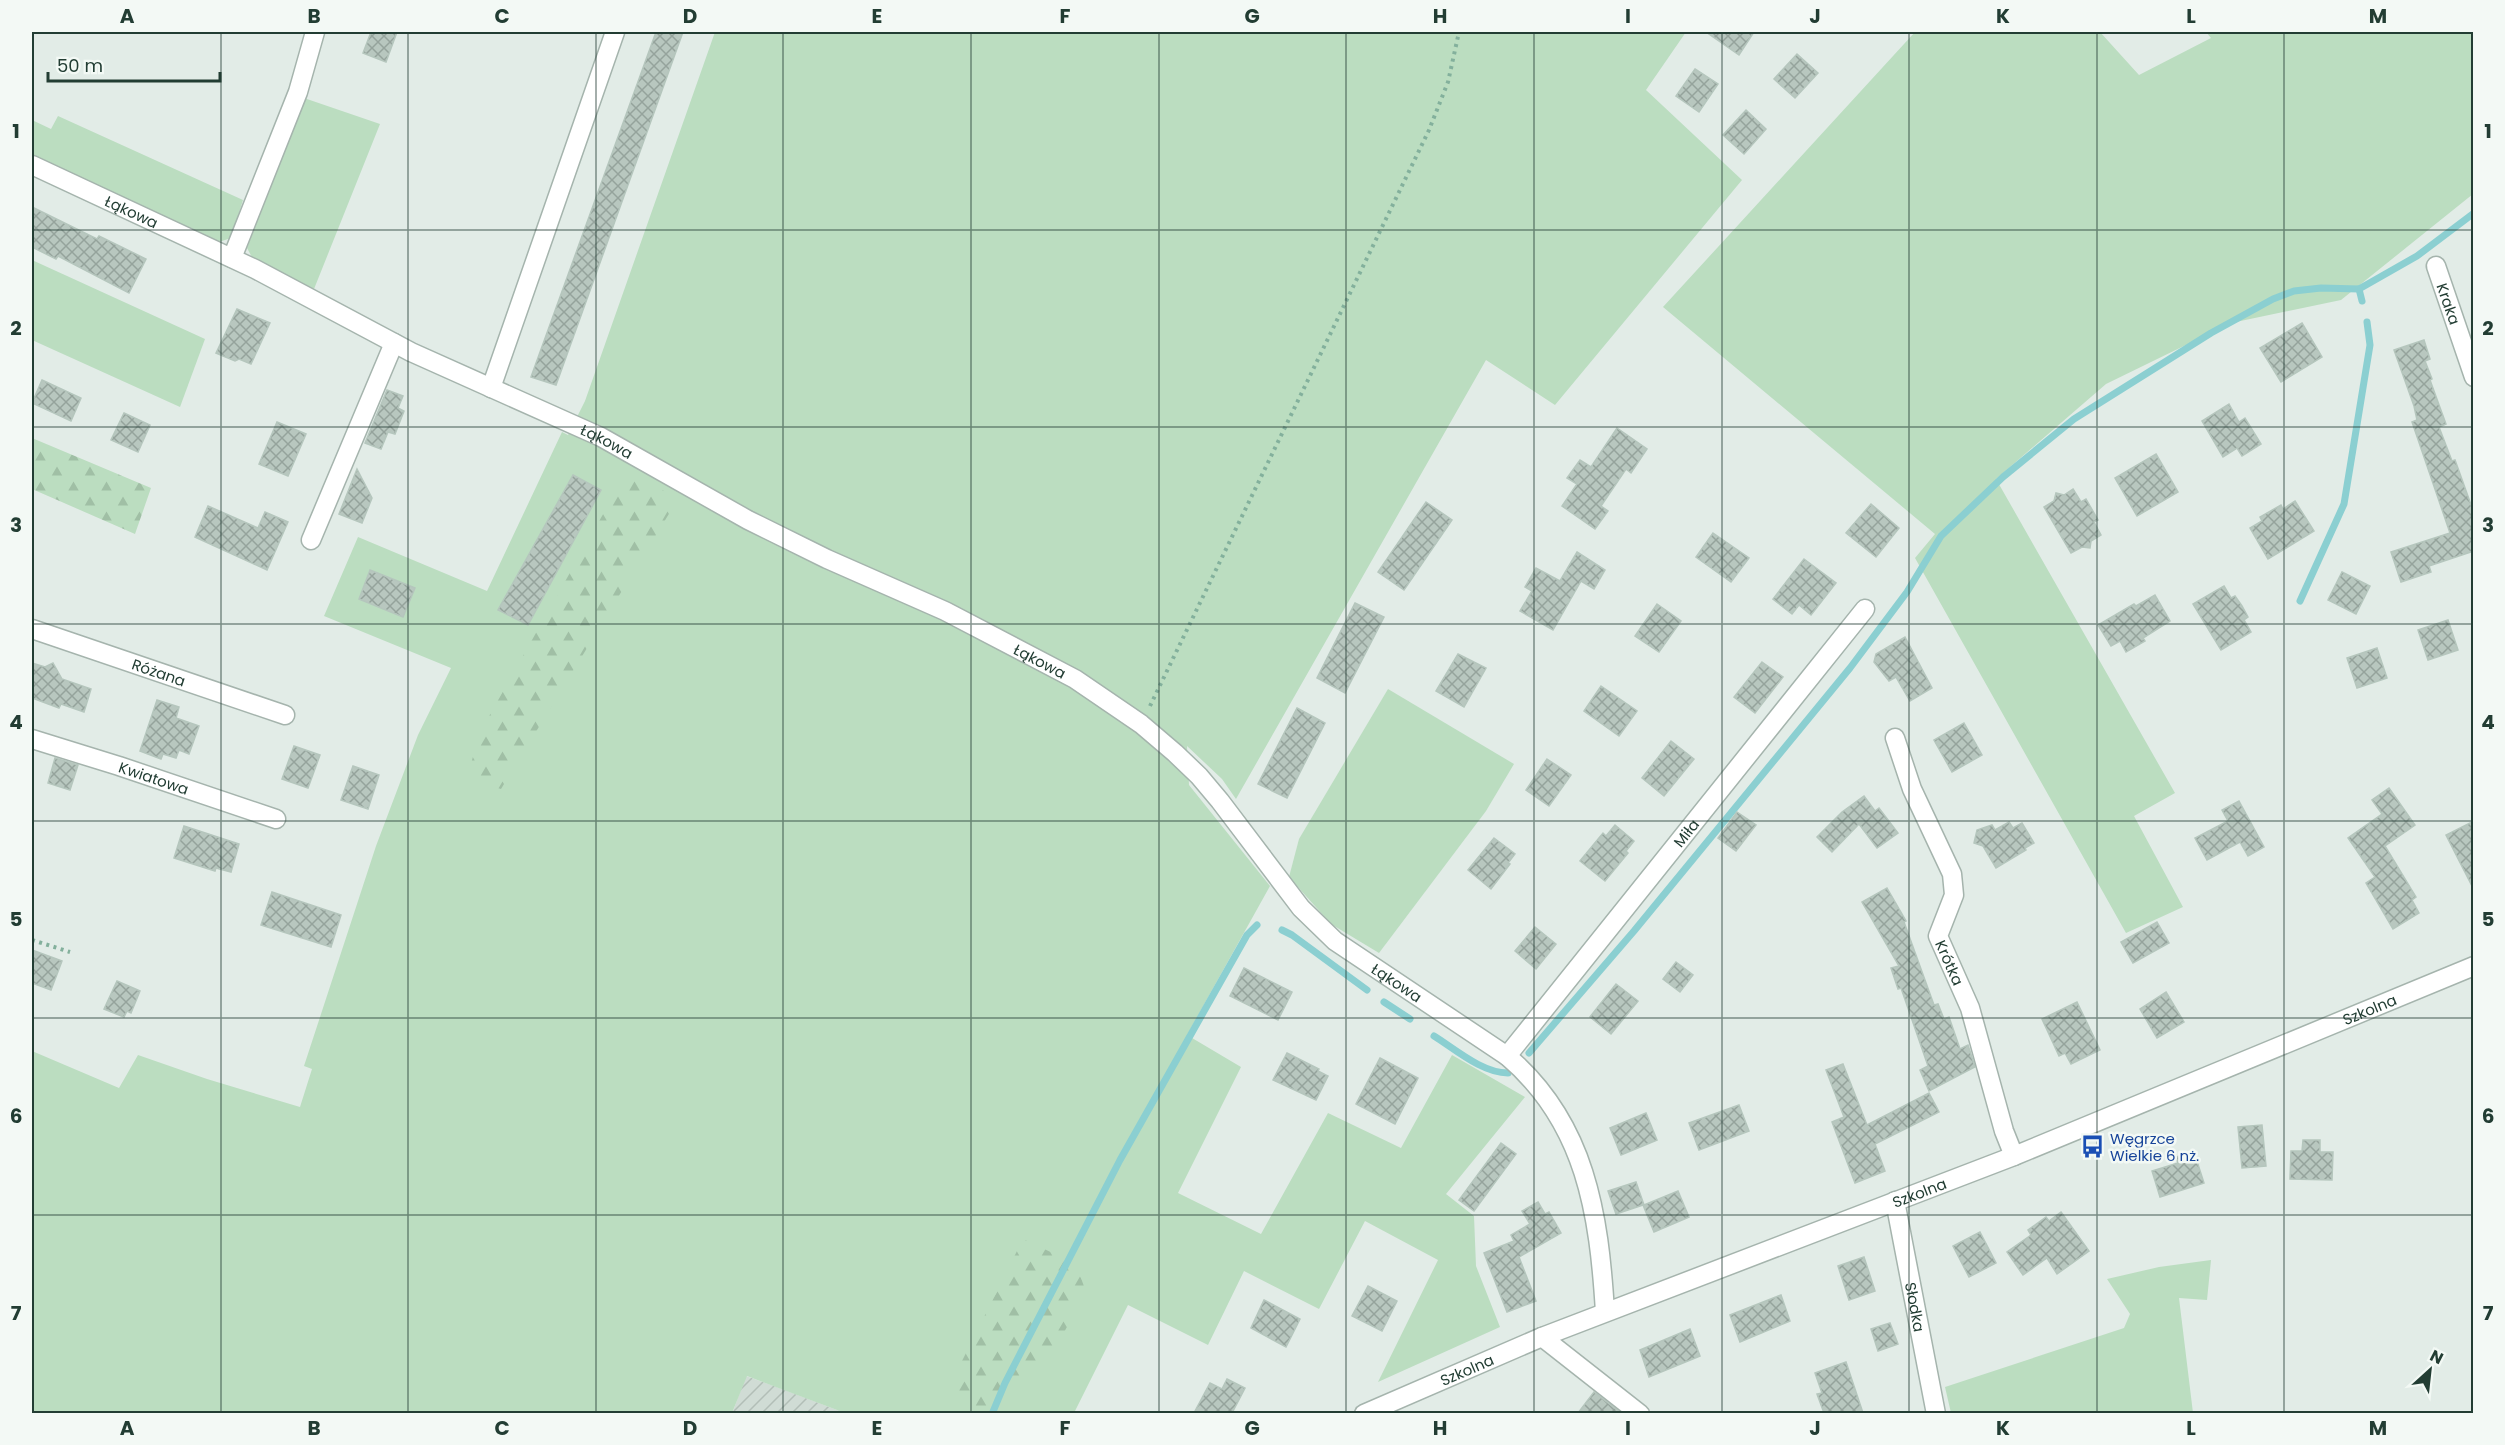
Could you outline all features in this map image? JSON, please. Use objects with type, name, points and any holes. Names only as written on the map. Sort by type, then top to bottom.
[{"type":"street","points":[[232,258],[298,92],[315,32]]},
{"type":"street","points":[[491,388],[615,32]]},
{"type":"street","name":"Łąkowa","points":[[32,165],[232,258],[394,343],[601,437],[758,525],[1013,645],[1075,679],[1141,724],[1175,753],[1213,793],[1301,908],[1319,927],[1335,941],[1507,1056],[1548,1097],[1571,1141],[1595,1209],[1600,1240],[1605,1312]]},
{"type":"street","name":"Kraka","points":[[2436,266],[2474,377]]},
{"type":"street","points":[[311,540],[394,343]]},
{"type":"street","name":"Miła","points":[[1507,1056],[1865,609]]},
{"type":"street","name":"Różana","points":[[32,629],[285,715]]},
{"type":"street","name":"Krótka","points":[[1895,738],[1912,789],[1952,874],[1954,895],[1938,936],[1970,1008],[2004,1131],[2014,1156]]},
{"type":"street","name":"Kwiatowa","points":[[32,739],[276,819]]},
{"type":"street","name":"Szkolna","points":[[1364,1413],[1605,1312],[2014,1156],[2474,966]]},
{"type":"street","name":"Słodka","points":[[1895,1201],[1936,1413]]},
{"type":"street","points":[[1542,1337],[1640,1413]]},
{"type":"path","points":[[1141,724],[1327,345],[1429,130],[1448,82],[1459,32]]},
{"type":"path","points":[[32,940],[70,952]]},
{"type":"shaded area","points":[[746,1376],[774,1386],[845,1413],[732,1414]]},
{"type":"green space","points":[[715,32],[1686,32],[1646,90],[1742,180],[1555,405],[1486,360],[1236,799],[1222,779],[1187,746],[1189,785],[1270,886],[1187,1035],[1241,1067],[1178,1193],[1261,1234],[1328,1113],[1401,1148],[1452,1055],[1525,1097],[1446,1194],[1474,1216],[1476,1266],[1500,1327],[1378,1382],[1438,1260],[1365,1221],[1319,1309],[1244,1271],[1208,1345],[1128,1305],[1074,1413],[845,1413],[747,1376],[732,1413],[32,1413],[32,1051],[119,1088],[138,1055],[300,1107],[312,1069],[304,1066],[376,846],[418,735],[451,668],[324,616],[358,537],[487,591],[562,432],[568,435],[585,401]]},
{"type":"green space","points":[[1915,32],[2100,32],[2139,75],[2211,38],[2206,32],[2473,32],[2473,194],[2341,300],[2231,323],[2106,384],[1996,479],[2175,793],[2134,816],[2183,907],[2126,933],[1915,558],[1935,534],[1663,307]]},
{"type":"green space","points":[[304,98],[380,124],[314,289],[254,261],[247,248]]},
{"type":"green space","points":[[58,116],[243,200],[231,238],[216,243],[32,154],[32,120],[51,129]]},
{"type":"green space","points":[[32,260],[205,339],[180,407],[32,340]]},
{"type":"green space","points":[[32,438],[151,488],[135,534],[32,489]]},
{"type":"green space","points":[[628,470],[678,499],[501,789],[467,779],[479,734]]},
{"type":"green space","points":[[1388,689],[1514,764],[1486,811],[1379,953],[1331,924],[1289,877],[1299,839]]},
{"type":"green space","points":[[1023,1239],[1076,1264],[1086,1292],[1050,1358],[1027,1363],[1000,1413],[957,1413],[956,1373]]},
{"type":"green space","points":[[2211,1260],[2207,1300],[2179,1298],[2193,1413],[1951,1413],[1945,1387],[2124,1328],[2130,1314],[2107,1279],[2159,1267]]},
{"type":"building","points":[[371,32],[397,32],[386,62],[363,53]]},
{"type":"building","points":[[656,32],[683,32],[556,385],[531,377]]},
{"type":"building","points":[[1706,32],[1754,32],[1739,55]]},
{"type":"building","points":[[1797,54],[1818,73],[1795,98],[1774,79]]},
{"type":"building","points":[[1695,69],[1718,84],[1699,112],[1676,96]]},
{"type":"building","points":[[1746,110],[1766,129],[1744,154],[1723,135]]},
{"type":"building","points":[[32,207],[97,239],[99,236],[146,259],[129,293],[58,256],[56,259],[32,247]]},
{"type":"building","points":[[237,309],[270,323],[251,364],[239,359],[235,361],[216,353]]},
{"type":"building","points":[[2302,323],[2322,357],[2281,382],[2260,348]]},
{"type":"building","points":[[2424,340],[2430,359],[2425,361],[2446,424],[2439,427],[2452,461],[2455,460],[2474,513],[2474,551],[2429,566],[2431,572],[2401,582],[2391,552],[2450,533],[2412,422],[2417,420],[2414,406],[2394,350]]},
{"type":"building","points":[[42,380],[81,398],[71,421],[32,403]]},
{"type":"building","points":[[387,390],[403,396],[398,408],[404,411],[395,434],[388,432],[381,449],[365,443]]},
{"type":"building","points":[[2229,404],[2239,422],[2245,418],[2261,444],[2242,456],[2237,448],[2223,457],[2202,421]]},
{"type":"building","points":[[124,413],[150,425],[138,452],[111,440]]},
{"type":"building","points":[[277,422],[306,434],[288,476],[259,464]]},
{"type":"building","points":[[1617,428],[1647,449],[1631,473],[1626,469],[1601,506],[1608,511],[1595,529],[1562,506],[1577,484],[1567,478],[1580,460],[1591,467]]},
{"type":"building","points":[[2156,454],[2178,492],[2137,516],[2115,478]]},
{"type":"building","points":[[357,469],[372,498],[362,523],[339,514]]},
{"type":"building","points":[[573,475],[601,490],[528,625],[498,610]]},
{"type":"building","points":[[2073,489],[2081,502],[2086,499],[2098,520],[2094,522],[2101,535],[2091,541],[2090,548],[2082,547],[2071,553],[2044,507],[2054,501],[2056,493],[2064,495]]},
{"type":"building","points":[[2295,501],[2314,531],[2268,559],[2250,528],[2262,521],[2260,517],[2281,505],[2283,509]]},
{"type":"building","points":[[1426,502],[1452,520],[1404,590],[1378,572]]},
{"type":"building","points":[[1871,504],[1899,528],[1876,557],[1846,533]]},
{"type":"building","points":[[208,506],[258,528],[265,512],[288,522],[267,570],[195,537]]},
{"type":"building","points":[[1713,533],[1749,558],[1731,582],[1696,557]]},
{"type":"building","points":[[1577,552],[1605,570],[1594,589],[1581,581],[1553,630],[1520,611],[1532,591],[1525,587],[1536,568],[1560,581]]},
{"type":"building","points":[[1804,559],[1836,583],[1811,615],[1799,605],[1792,614],[1773,599]]},
{"type":"building","points":[[370,570],[415,588],[403,617],[359,599]]},
{"type":"building","points":[[2342,572],[2370,586],[2356,614],[2328,600]]},
{"type":"building","points":[[2224,586],[2231,598],[2235,596],[2242,606],[2248,617],[2244,620],[2251,632],[2221,650],[2193,604]]},
{"type":"building","points":[[2155,595],[2170,621],[2143,638],[2145,641],[2126,652],[2120,641],[2111,646],[2098,625],[2134,604],[2136,606]]},
{"type":"building","points":[[1355,603],[1384,617],[1345,693],[1317,678]]},
{"type":"building","points":[[1657,604],[1681,621],[1659,652],[1635,636]]},
{"type":"building","points":[[2448,620],[2458,650],[2428,660],[2418,630]]},
{"type":"building","points":[[1905,637],[1932,688],[1910,701],[1896,677],[1889,681],[1874,662],[1876,654]]},
{"type":"building","points":[[2377,648],[2387,678],[2357,688],[2347,658]]},
{"type":"building","points":[[1458,654],[1486,668],[1464,707],[1436,691]]},
{"type":"building","points":[[1762,662],[1783,677],[1755,713],[1734,697]]},
{"type":"building","points":[[32,663],[45,667],[53,663],[62,679],[91,689],[84,712],[61,704],[59,708],[32,698]]},
{"type":"building","points":[[1601,686],[1637,711],[1619,736],[1584,711]]},
{"type":"building","points":[[157,700],[179,707],[176,718],[199,726],[189,754],[179,750],[176,758],[163,754],[161,759],[140,751]]},
{"type":"building","points":[[1297,708],[1325,723],[1287,798],[1258,784]]},
{"type":"building","points":[[1964,723],[1982,755],[1952,772],[1934,740]]},
{"type":"building","points":[[1671,741],[1694,759],[1664,796],[1642,778]]},
{"type":"building","points":[[294,746],[320,755],[308,788],[282,779]]},
{"type":"building","points":[[55,758],[78,765],[70,790],[48,783]]},
{"type":"building","points":[[1547,759],[1571,775],[1549,806],[1526,790]]},
{"type":"building","points":[[353,766],[379,775],[368,809],[341,800]]},
{"type":"building","points":[[2389,788],[2415,825],[2385,846],[2416,897],[2412,900],[2419,913],[2393,929],[2366,883],[2375,877],[2348,838],[2382,814],[2372,800]]},
{"type":"building","points":[[1864,796],[1875,811],[1879,808],[1898,833],[1877,848],[1859,824],[1832,852],[1817,837],[1842,812]]},
{"type":"building","points":[[2239,801],[2264,847],[2248,856],[2240,842],[2207,860],[2195,838],[2228,821],[2222,810]]},
{"type":"building","points":[[1737,812],[1756,825],[1736,851],[1718,838]]},
{"type":"building","points":[[2474,821],[2474,890],[2446,835]]},
{"type":"building","points":[[2009,822],[2013,828],[2022,823],[2034,843],[1996,868],[1983,846],[1974,843],[1977,830],[1992,825],[1995,830]]},
{"type":"building","points":[[1615,825],[1634,841],[1626,851],[1628,853],[1605,881],[1580,861],[1603,833],[1606,836]]},
{"type":"building","points":[[184,826],[239,844],[231,872],[216,868],[215,871],[174,858]]},
{"type":"building","points":[[1494,838],[1515,854],[1491,889],[1468,870]]},
{"type":"building","points":[[1887,888],[1906,921],[1904,922],[1934,1005],[1938,1004],[1944,1019],[1949,1017],[1960,1049],[1968,1045],[1975,1067],[1929,1091],[1920,1070],[1928,1066],[1901,988],[1898,989],[1891,968],[1899,966],[1862,902]]},
{"type":"building","points":[[272,892],[341,915],[331,947],[261,925]]},
{"type":"building","points":[[2157,922],[2169,943],[2133,963],[2121,942]]},
{"type":"building","points":[[1535,927],[1556,944],[1536,969],[1515,951]]},
{"type":"building","points":[[32,950],[62,961],[51,990],[32,983]]},
{"type":"building","points":[[1676,962],[1693,975],[1680,992],[1663,979]]},
{"type":"building","points":[[1244,968],[1292,992],[1278,1020],[1230,996]]},
{"type":"building","points":[[117,981],[140,991],[131,1013],[127,1011],[124,1017],[104,1009]]},
{"type":"building","points":[[1616,984],[1638,1001],[1611,1034],[1590,1017]]},
{"type":"building","points":[[2166,992],[2184,1022],[2157,1038],[2140,1009]]},
{"type":"building","points":[[2077,1002],[2100,1050],[2071,1064],[2065,1053],[2059,1056],[2042,1019]]},
{"type":"building","points":[[1287,1053],[1328,1076],[1316,1100],[1273,1080]]},
{"type":"building","points":[[1380,1058],[1418,1078],[1395,1124],[1356,1104]]},
{"type":"building","points":[[1843,1064],[1867,1125],[1929,1093],[1939,1112],[1875,1144],[1885,1171],[1855,1183],[1832,1122],[1844,1117],[1826,1070]]},
{"type":"building","points":[[1739,1105],[1749,1131],[1699,1150],[1689,1123]]},
{"type":"building","points":[[1646,1113],[1657,1140],[1621,1155],[1610,1128]]},
{"type":"building","points":[[2262,1125],[2266,1166],[2242,1168],[2238,1127]]},
{"type":"building","points":[[2303,1140],[2320,1140],[2320,1152],[2333,1152],[2332,1180],[2290,1179],[2291,1151],[2302,1151]]},
{"type":"building","points":[[1501,1143],[1516,1154],[1474,1211],[1459,1200]]},
{"type":"building","points":[[2194,1152],[2204,1183],[2160,1197],[2152,1171],[2178,1163],[2176,1157]]},
{"type":"building","points":[[1636,1182],[1644,1205],[1678,1191],[1689,1217],[1654,1232],[1643,1205],[1616,1214],[1608,1191]]},
{"type":"building","points":[[1538,1202],[1545,1214],[1549,1212],[1561,1233],[1519,1257],[1536,1301],[1507,1312],[1484,1253],[1514,1241],[1511,1235],[1530,1224],[1522,1211]]},
{"type":"building","points":[[2061,1212],[2089,1251],[2057,1274],[2047,1258],[2023,1275],[2007,1252],[2031,1235],[2028,1230],[2046,1217],[2049,1221]]},
{"type":"building","points":[[1980,1232],[1996,1263],[1969,1277],[1953,1246]]},
{"type":"building","points":[[1864,1257],[1875,1291],[1849,1300],[1838,1266]]},
{"type":"building","points":[[1368,1286],[1397,1301],[1382,1331],[1352,1316]]},
{"type":"building","points":[[1781,1295],[1790,1321],[1740,1342],[1730,1315]]},
{"type":"building","points":[[1264,1300],[1300,1319],[1286,1347],[1251,1328]]},
{"type":"building","points":[[1890,1323],[1898,1344],[1878,1351],[1871,1329]]},
{"type":"building","points":[[1690,1329],[1700,1356],[1649,1377],[1640,1350]]},
{"type":"building","points":[[1846,1362],[1863,1413],[1824,1413],[1817,1394],[1822,1393],[1815,1373]]},
{"type":"building","points":[[1227,1379],[1245,1388],[1232,1413],[1194,1413],[1210,1383],[1222,1389]]},
{"type":"building","points":[[1594,1392],[1621,1413],[1578,1413]]},
{"type":"waterway","points":[[1529,1053],[1634,931],[1850,668],[1907,592],[1941,536],[2003,477],[2074,419],[2211,333],[2273,299],[2294,291],[2321,288],[2359,289],[2417,256],[2474,213]]},
{"type":"waterway","points":[[2359,289],[2362,301]]},
{"type":"waterway","points":[[2300,601],[2344,504],[2370,345],[2367,322]]},
{"type":"waterway","points":[[992,1414],[1005,1383],[1120,1160],[1247,935],[1257,925]]},
{"type":"waterway","points":[[1282,930],[1367,990]]},
{"type":"waterway","points":[[1384,1002],[1410,1019]]},
{"type":"waterway","points":[[1434,1036],[1479,1065],[1508,1073]]},
{"type":"place","name":"Węgrzce Wielkie 6 nż.","points":[[2092,1147]]}]
